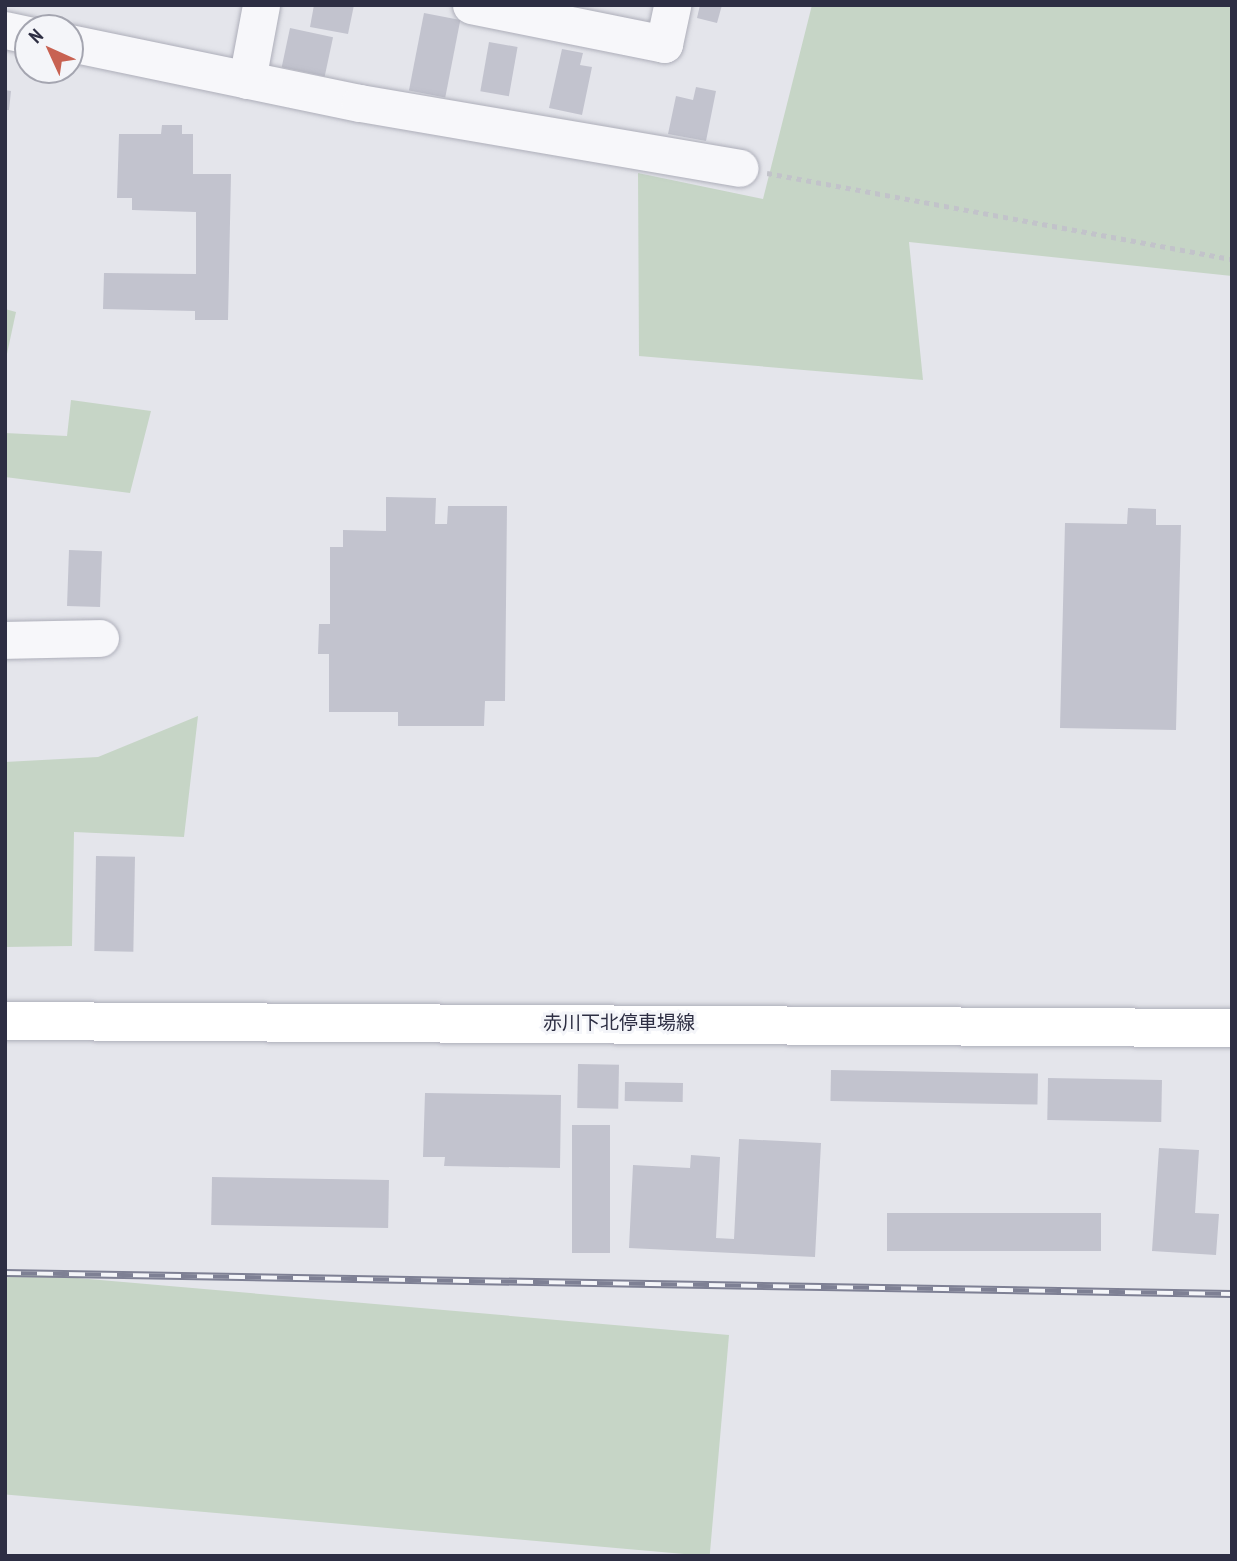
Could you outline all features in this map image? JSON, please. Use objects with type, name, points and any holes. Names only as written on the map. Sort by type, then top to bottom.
[{"type":"main road","name":"赤川下北停車場線","points":[[5,1021],[1232,1028]]},
{"type":"street","points":[[247,80],[261,5]]},
{"type":"street","points":[[471,5],[664,44],[672,5]]},
{"type":"street","points":[[84,46],[247,80],[739,168]]},
{"type":"street","points":[[5,640],[100,638]]},
{"type":"path","points":[[739,168],[1232,259]]},
{"type":"green space","points":[[812,5],[1232,5],[1232,276],[909,242],[923,380],[639,356],[638,173],[763,199]]},
{"type":"green space","points":[[5,309],[16,312],[5,363]]},
{"type":"green space","points":[[71,400],[151,411],[130,493],[5,477],[5,433],[67,436]]},
{"type":"green space","points":[[198,716],[184,837],[74,832],[72,946],[5,947],[5,762],[98,757]]},
{"type":"green space","points":[[8,1272],[729,1335],[710,1556],[5,1495],[5,1303]]},
{"type":"building","points":[[314,5],[354,5],[348,34],[310,27]]},
{"type":"building","points":[[700,5],[722,5],[717,23],[697,18]]},
{"type":"building","points":[[424,13],[460,20],[445,98],[409,91]]},
{"type":"building","points":[[290,28],[333,37],[325,76],[282,67]]},
{"type":"building","points":[[489,42],[518,47],[509,96],[480,91]]},
{"type":"building","points":[[562,49],[583,53],[580,65],[592,67],[582,115],[549,108]]},
{"type":"building","points":[[696,87],[716,91],[706,141],[668,134],[676,96],[693,100]]},
{"type":"building","points":[[5,90],[11,91],[9,110],[5,110]]},
{"type":"building","points":[[162,125],[182,125],[182,134],[193,134],[193,174],[231,174],[228,320],[195,320],[195,311],[103,309],[104,273],[196,274],[196,212],[132,210],[132,198],[117,198],[119,134],[161,134]]},
{"type":"building","points":[[386,497],[436,498],[435,524],[447,524],[448,506],[507,506],[505,701],[485,701],[484,726],[398,726],[398,712],[329,712],[329,654],[318,654],[319,624],[330,624],[330,547],[343,547],[343,530],[386,531]]},
{"type":"building","points":[[1128,508],[1156,509],[1156,525],[1181,525],[1176,730],[1060,728],[1065,523],[1127,524]]},
{"type":"building","points":[[69,550],[102,551],[100,607],[67,606]]},
{"type":"building","points":[[96,856],[135,857],[133,952],[94,951]]},
{"type":"building","points":[[578,1064],[619,1065],[618,1109],[577,1108]]},
{"type":"building","points":[[831,1070],[1038,1074],[1037,1105],[830,1101]]},
{"type":"building","points":[[1048,1078],[1162,1080],[1161,1122],[1047,1120]]},
{"type":"building","points":[[625,1082],[683,1083],[683,1102],[625,1101]]},
{"type":"building","points":[[425,1093],[561,1095],[560,1168],[444,1166],[445,1157],[423,1157]]},
{"type":"building","points":[[572,1125],[610,1125],[610,1253],[572,1253]]},
{"type":"building","points":[[739,1139],[821,1143],[815,1257],[629,1248],[633,1165],[690,1168],[691,1155],[720,1157],[716,1238],[734,1239]]},
{"type":"building","points":[[1159,1148],[1199,1150],[1195,1213],[1219,1214],[1216,1255],[1152,1251]]},
{"type":"building","points":[[212,1177],[389,1180],[388,1228],[211,1225]]},
{"type":"building","points":[[887,1213],[1101,1213],[1101,1251],[887,1251]]},
{"type":"railway","points":[[5,1273],[1232,1294]]}]
